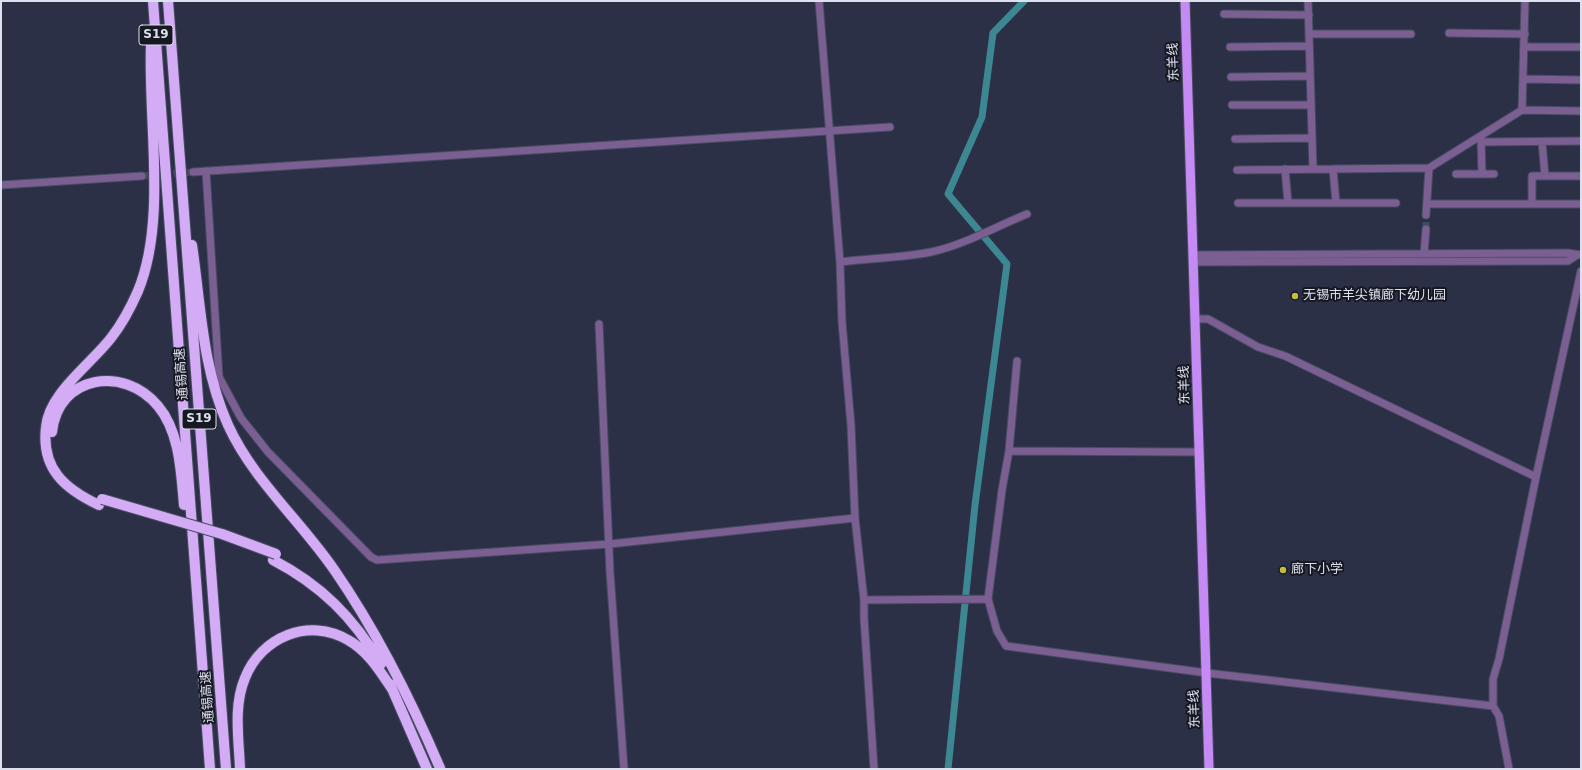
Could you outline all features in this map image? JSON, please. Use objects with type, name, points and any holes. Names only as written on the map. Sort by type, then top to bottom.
[{"type":"highway","name":"通锡高速","points":[[153,1],[154,70],[210,769]]},
{"type":"highway","name":"通锡高速","points":[[168,1],[226,769]]},
{"type":"highway","points":[[154,70],[153,213],[150,252],[144,273],[131,306],[121,323],[111,338],[71,382],[48,415],[46,427],[47,451],[56,474],[74,492],[274,557],[303,571],[334,594],[361,624],[398,680]]},
{"type":"highway","points":[[178,137],[202,330],[213,386],[228,426],[250,464],[302,527],[339,576],[376,637],[419,720],[440,768]]},
{"type":"highway","points":[[101,502],[73,484],[63,474],[56,463],[52,450],[51,438],[56,416],[68,397],[88,384],[99,380],[111,380],[136,387],[148,395],[158,406],[172,431],[180,470],[203,670]]},
{"type":"highway","points":[[274,557],[334,602],[360,632],[372,649],[392,689],[427,769]]},
{"type":"highway","points":[[240,769],[238,708],[244,679],[256,657],[275,640],[291,633],[311,630],[326,631],[338,635],[349,640],[371,659],[392,689]]},
{"type":"main road","name":"东羊线","points":[[1185,1],[1209,769]]},
{"type":"street","points":[[819,1],[840,262],[842,322],[851,425],[855,518],[864,600],[874,769]]},
{"type":"street","points":[[1308,1],[1313,169]]},
{"type":"street","points":[[1522,2],[1525,34],[1522,110]]},
{"type":"street","points":[[1224,14],[1308,15]]},
{"type":"street","points":[[1448,33],[1525,34]]},
{"type":"street","points":[[1309,34],[1411,34]]},
{"type":"street","points":[[1230,47],[1309,46]]},
{"type":"street","points":[[1525,47],[1581,47]]},
{"type":"street","points":[[1231,77],[1310,76]]},
{"type":"street","points":[[1524,79],[1581,80]]},
{"type":"street","points":[[1232,105],[1311,104]]},
{"type":"street","points":[[1238,170],[1429,168],[1481,139],[1522,110],[1581,111]]},
{"type":"street","points":[[193,172],[890,127]]},
{"type":"street","points":[[1235,138],[1312,138]]},
{"type":"street","points":[[1481,139],[1542,142],[1581,141]]},
{"type":"street","points":[[1481,139],[1482,174]]},
{"type":"street","points":[[1542,142],[1545,176]]},
{"type":"street","points":[[1426,216],[1429,168]]},
{"type":"street","points":[[1285,169],[1288,203]]},
{"type":"street","points":[[1333,169],[1336,203]]},
{"type":"street","points":[[206,171],[219,377],[241,418],[268,452],[356,544],[371,557],[377,560],[610,544],[855,518]]},
{"type":"street","points":[[1456,174],[1494,174]]},
{"type":"street","points":[[1,185],[142,176]]},
{"type":"street","points":[[1532,204],[1532,176],[1581,176]]},
{"type":"street","points":[[1238,203],[1396,203]]},
{"type":"street","points":[[1427,204],[1581,204]]},
{"type":"street","points":[[840,262],[931,252],[978,237],[994,228],[1027,214]]},
{"type":"street","points":[[1424,254],[1426,229]]},
{"type":"street","points":[[1194,258],[1424,254],[1568,253],[1579,255]]},
{"type":"street","points":[[1194,258],[1568,261],[1579,255]]},
{"type":"street","points":[[1510,769],[1499,716],[1493,706],[1493,679],[1509,613],[1536,477],[1581,272]]},
{"type":"street","points":[[1196,319],[1208,319],[1258,347],[1285,356],[1536,477]]},
{"type":"street","points":[[599,324],[610,544],[624,769]]},
{"type":"street","points":[[1018,361],[1009,451],[1002,490],[988,599],[997,631],[1006,646],[1206,673],[1493,706]]},
{"type":"street","points":[[1009,451],[1199,452]]},
{"type":"street","points":[[864,600],[988,599]]},
{"type":"waterway","points":[[948,769],[975,505],[1007,264],[948,194],[982,117],[993,33],[1024,1]]},
{"type":"tunnel","points":[[142,176],[193,172]]},
{"type":"tunnel","points":[[1426,215],[1426,229]]},
{"type":"place","name":"无锡市羊尖镇廊下幼儿园","points":[[1295,296]]},
{"type":"place","name":"廊下小学","points":[[1283,570]]}]
